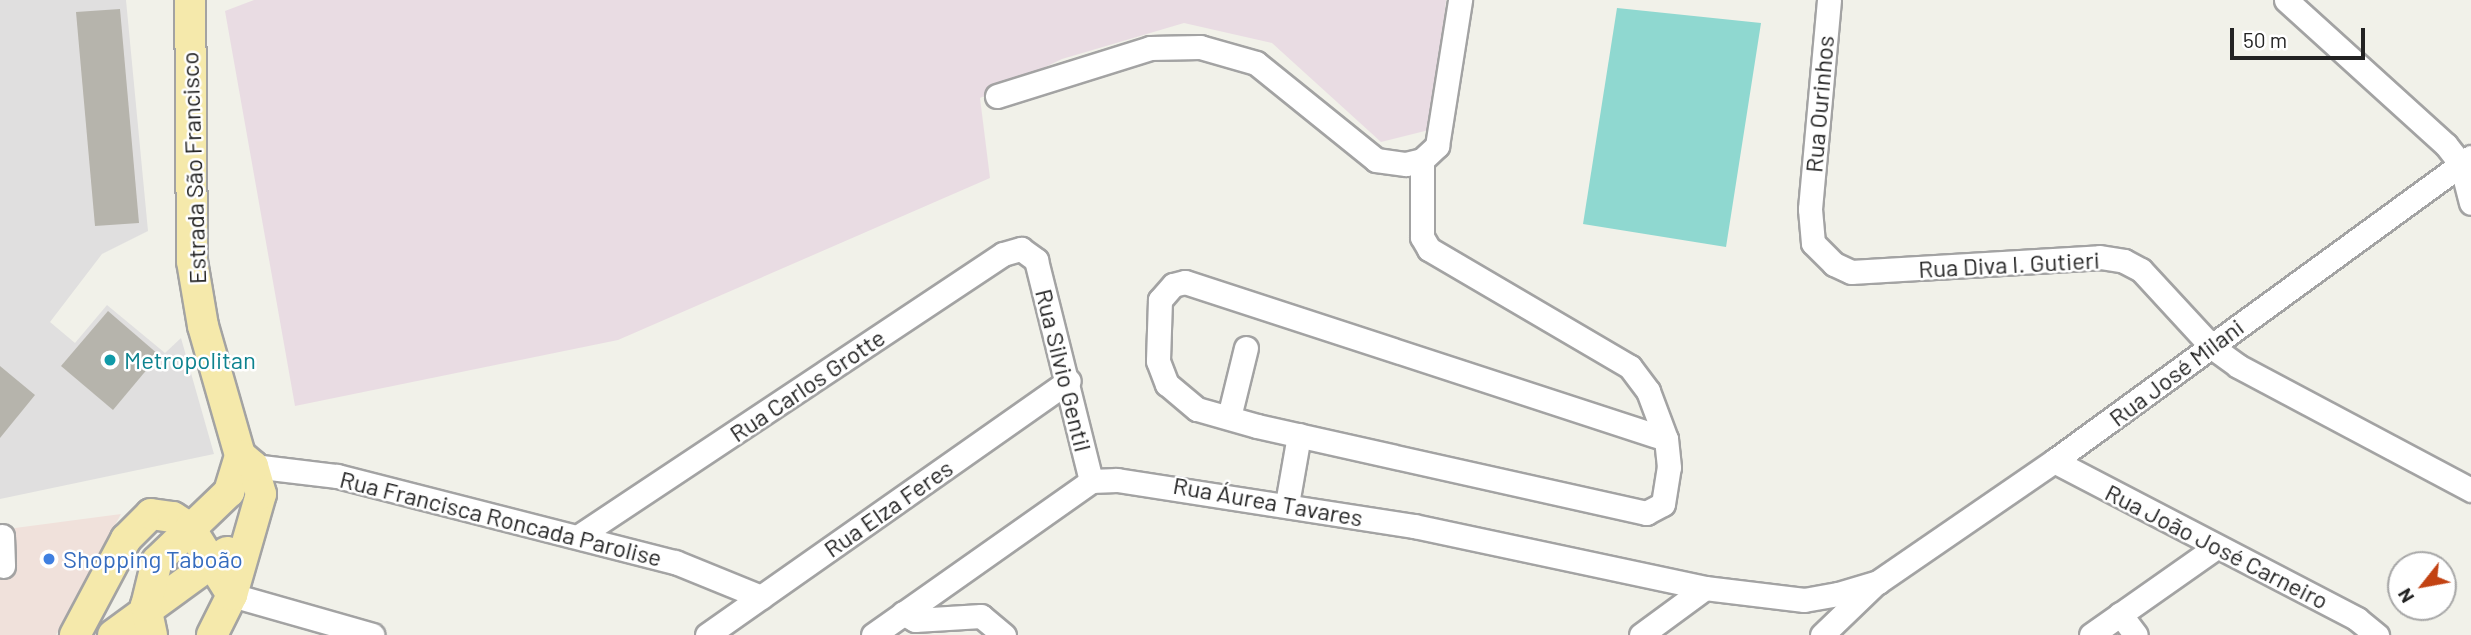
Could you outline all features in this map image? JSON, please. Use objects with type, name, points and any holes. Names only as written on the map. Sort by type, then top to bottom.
[{"type":"main road","name":"Estrada São Francisco","points":[[190,0],[192,261],[203,326],[243,466],[261,495],[232,595],[212,635]]},
{"type":"main road","points":[[149,621],[157,561],[216,507],[243,466]]},
{"type":"main road","points":[[75,635],[136,526],[159,512],[190,528],[232,595]]},
{"type":"main road","points":[[113,635],[149,621],[214,566],[253,523]]},
{"type":"street","points":[[998,96],[1150,48],[1200,47],[1256,63],[1376,160],[1389,165],[1422,160],[1437,146],[1444,123],[1460,0]]},
{"type":"street","name":"Rua Ourinhos","points":[[1810,209],[1829,0]]},
{"type":"street","points":[[2286,0],[2466,161],[2471,203]]},
{"type":"street","points":[[1422,160],[1422,237],[1429,249],[1630,367],[1648,391],[1666,439],[1670,467],[1663,504],[1646,513],[1299,435],[1197,409],[1167,384],[1158,361],[1156,325],[1160,300],[1173,285],[1185,282],[1666,439]]},
{"type":"street","name":"Rua José Milani","points":[[1822,635],[1878,582],[2054,461],[2466,161]]},
{"type":"street","name":"Rua Diva I. Gutieri","points":[[1810,209],[1813,243],[1828,259],[1852,272],[2100,257],[2124,261],[2141,270],[2212,347],[2238,366],[2471,490]]},
{"type":"street","name":"Rua Carlos Grotte","points":[[579,536],[1003,254],[1021,249],[1036,260]]},
{"type":"street","name":"Rua Silvio Gentil","points":[[1036,260],[1069,381],[1091,481]]},
{"type":"street","points":[[1230,417],[1245,348]]},
{"type":"street","name":"Rua Elza Feres","points":[[707,635],[1069,381]]},
{"type":"street","points":[[1287,505],[1299,435]]},
{"type":"street","name":"Rua João José Carneiro","points":[[2054,461],[2357,619],[2377,635]]},
{"type":"street","name":"Rua Francisca Roncada Parolise","points":[[243,466],[337,476],[579,536],[675,562],[761,597]]},
{"type":"street","points":[[873,635],[1091,481]]},
{"type":"street","name":"Rua Áurea Tavares","points":[[1091,481],[1151,481],[1525,546],[1705,588]]},
{"type":"street","points":[[2,536],[3,566]]},
{"type":"street","points":[[2091,635],[2216,547]]},
{"type":"street","name":"Rua José Milani","points":[[1705,588],[1804,600],[1878,582]]},
{"type":"street","points":[[1641,635],[1705,588]]},
{"type":"street","points":[[232,595],[372,635]]},
{"type":"street","points":[[903,613],[915,620],[981,616],[1004,635]]},
{"type":"street","points":[[2120,614],[2136,635]]},
{"type":"shaded area","points":[[0,0],[126,0],[148,231],[102,254],[50,322],[75,343],[107,305],[165,353],[181,338],[214,454],[0,499]]},
{"type":"shaded area","points":[[254,0],[1446,0],[1433,129],[1381,142],[1272,43],[1184,23],[1062,59],[980,98],[990,178],[618,340],[295,406],[225,11]]},
{"type":"shaded area","points":[[1617,8],[1761,23],[1726,247],[1583,224]]},
{"type":"shaded area","name":"Shopping Taboão","points":[[121,514],[56,635],[0,635],[0,530]]},
{"type":"building","points":[[120,9],[139,223],[95,226],[76,12]]},
{"type":"building","name":"Metropolitan","points":[[108,311],[159,355],[113,410],[61,366]]},
{"type":"building","points":[[0,366],[35,395],[0,438]]},
{"type":"place","name":"Metropolitan","points":[[110,360]]},
{"type":"place","name":"Shopping Taboão","points":[[49,559]]}]
